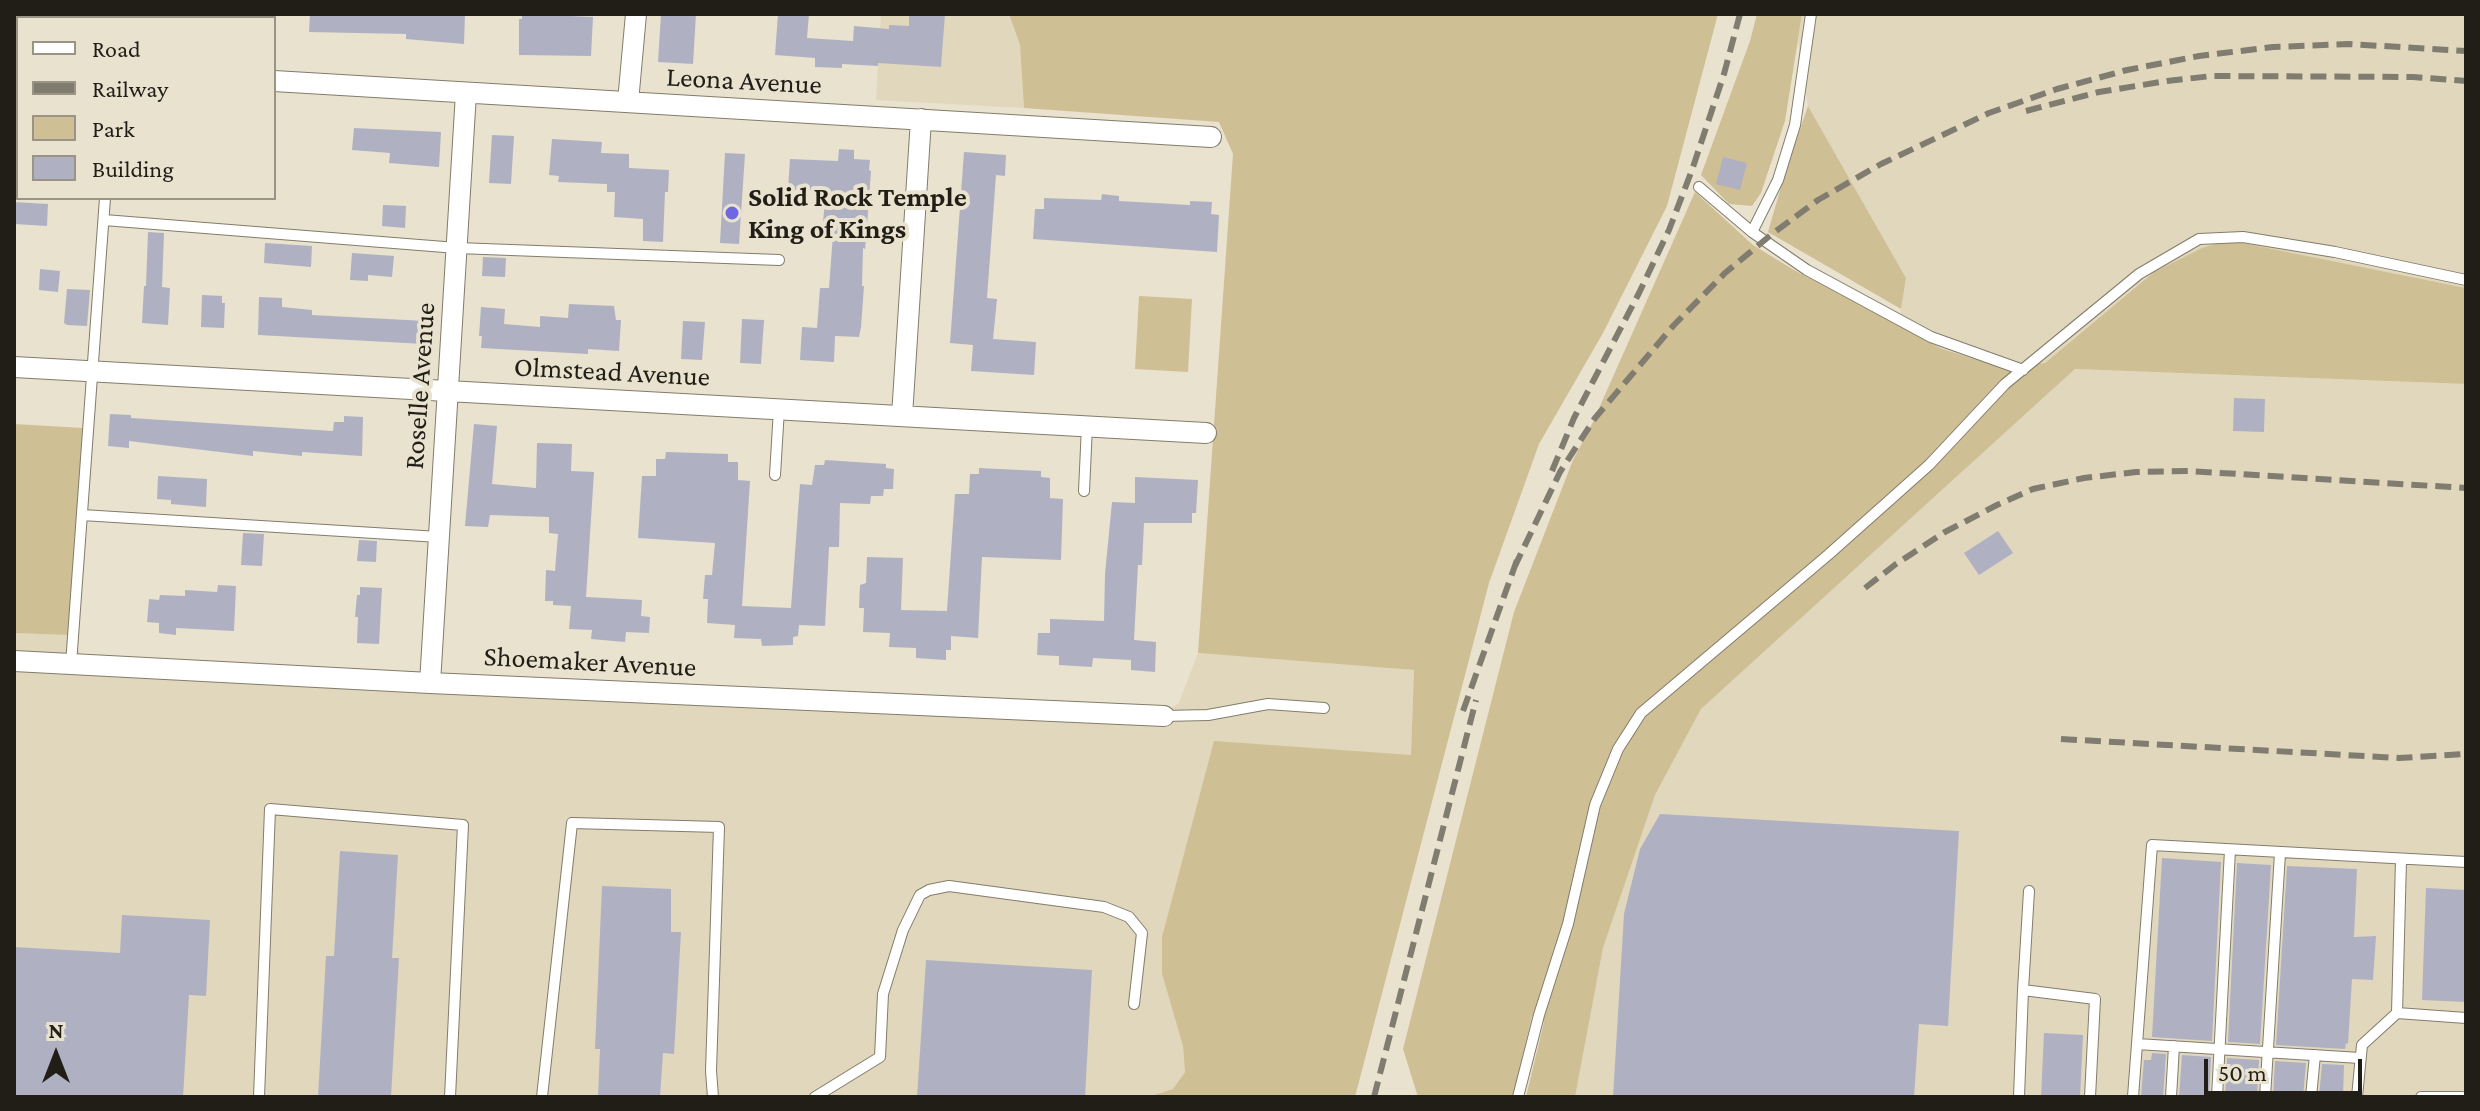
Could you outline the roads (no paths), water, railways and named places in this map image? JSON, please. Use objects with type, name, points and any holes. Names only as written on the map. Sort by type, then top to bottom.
[{"type":"street","points":[[628,102],[636,14]]},
{"type":"street","name":"Leona Avenue","points":[[276,81],[1211,137]]},
{"type":"street","name":"Roselle Avenue","points":[[430,683],[466,93]]},
{"type":"street","points":[[902,416],[921,119]]},
{"type":"street","name":"Olmstead Avenue","points":[[14,367],[1206,433]]},
{"type":"street","name":"Shoemaker Avenue","points":[[14,661],[1164,716]]},
{"type":"lane","points":[[1752,232],[1778,180],[1795,125],[1811,14]]},
{"type":"lane","points":[[1699,187],[1752,232],[1807,270],[1931,337],[2023,370]]},
{"type":"lane","points":[[71,664],[105,200]]},
{"type":"lane","points":[[104,220],[457,248],[779,260]]},
{"type":"lane","points":[[1518,1097],[1539,1015],[1568,924],[1595,805],[1618,749],[1641,713],[1817,566],[1929,465],[2005,384],[2139,274],[2199,239],[2243,237],[2335,252],[2466,280]]},
{"type":"lane","points":[[775,475],[779,409]]},
{"type":"lane","points":[[1084,491],[1087,426]]},
{"type":"lane","points":[[82,515],[439,537]]},
{"type":"lane","points":[[1164,716],[1208,715],[1268,704],[1324,708]]},
{"type":"lane","points":[[259,1097],[270,809],[463,825],[450,1097]]},
{"type":"lane","points":[[542,1097],[572,823],[719,827],[711,1071],[713,1097]]},
{"type":"lane","points":[[2133,1097],[2152,845],[2466,862]]},
{"type":"lane","points":[[2217,1097],[2230,850]]},
{"type":"lane","points":[[2265,1097],[2280,853]]},
{"type":"lane","points":[[2357,1097],[2362,1045],[2397,1013],[2401,860]]},
{"type":"lane","points":[[815,1097],[880,1057],[883,994],[903,930],[920,895],[929,890],[949,886],[1104,907],[1129,917],[1142,933],[1134,1004]]},
{"type":"lane","points":[[2019,1097],[2029,891]]},
{"type":"lane","points":[[2023,990],[2095,999],[2090,1097]]},
{"type":"lane","points":[[2397,1013],[2466,1018]]},
{"type":"lane","points":[[2137,1044],[2360,1058]]},
{"type":"lane","points":[[2171,1097],[2174,1046]]},
{"type":"lane","points":[[2311,1097],[2315,1055]]},
{"type":"lane","points":[[2421,1097],[2462,1097]]},
{"type":"railway","points":[[1552,471],[1574,418],[1669,230],[1724,74],[1740,14]]},
{"type":"railway","points":[[1514,568],[1560,472],[1595,418],[1674,325],[1725,273],[1772,234],[1818,200],[1881,164],[1989,113],[2057,89],[2127,70],[2199,56],[2273,47],[2349,44],[2466,51]]},
{"type":"railway","points":[[2026,111],[2099,92],[2212,76],[2413,77],[2466,81]]},
{"type":"railway","points":[[1865,588],[1945,532],[1997,505],[2033,489],[2084,478],[2136,472],[2189,471],[2466,488]]},
{"type":"railway","points":[[1463,711],[1517,560]]},
{"type":"railway","points":[[1374,1097],[1476,700]]},
{"type":"railway","points":[[2061,739],[2399,758],[2466,754]]},
{"type":"place","name":"Solid Rock Temple King of Kings","points":[[732,213]]}]
